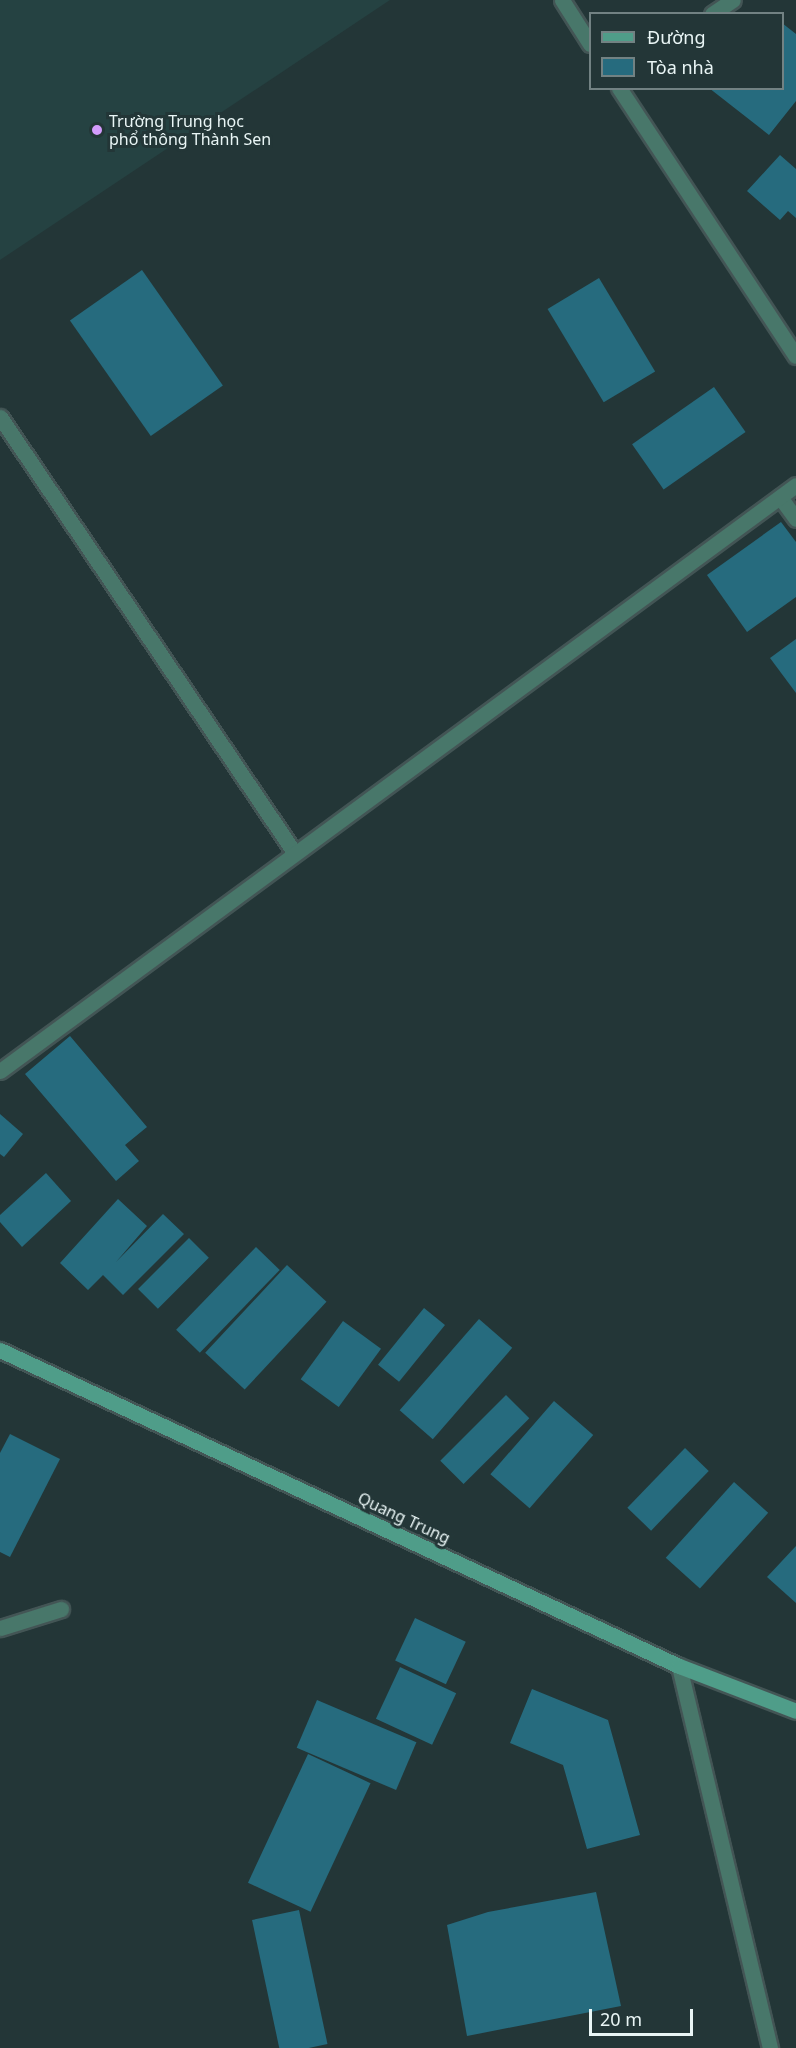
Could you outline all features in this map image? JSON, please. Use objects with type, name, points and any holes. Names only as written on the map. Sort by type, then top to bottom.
[{"type":"main road","name":"Quang Trung","points":[[0,1350],[679,1666],[796,1711]]},
{"type":"street","points":[[562,0],[589,41]]},
{"type":"street","points":[[715,12],[733,0]]},
{"type":"street","points":[[620,90],[796,356]]},
{"type":"street","points":[[0,417],[294,852]]},
{"type":"street","points":[[0,1071],[294,852],[796,485]]},
{"type":"street","points":[[780,497],[796,519]]},
{"type":"street","points":[[0,1628],[61,1609]]},
{"type":"street","points":[[679,1666],[770,2048]]},
{"type":"shaded area","name":"Trường Trung học phổ thông Thành Sen","points":[[0,0],[390,0],[0,260]]},
{"type":"building","points":[[784,25],[796,34],[796,101],[769,135],[712,90],[784,90]]},
{"type":"building","points":[[780,155],[796,169],[796,218],[788,211],[780,220],[747,191]]},
{"type":"building","points":[[142,270],[223,386],[151,436],[70,320]]},
{"type":"building","points":[[599,278],[655,371],[604,402],[548,309]]},
{"type":"building","points":[[714,387],[746,432],[664,489],[632,444]]},
{"type":"building","points":[[781,522],[796,542],[796,597],[747,632],[707,575]]},
{"type":"building","points":[[796,639],[796,693],[770,658]]},
{"type":"building","points":[[70,1036],[147,1127],[125,1145],[139,1161],[116,1181],[25,1074]]},
{"type":"building","points":[[0,1114],[23,1134],[4,1157],[0,1154]]},
{"type":"building","points":[[46,1173],[71,1201],[22,1247],[0,1222],[0,1215]]},
{"type":"building","points":[[118,1199],[147,1226],[116,1262],[163,1214],[184,1234],[123,1295],[103,1275],[88,1290],[60,1263]]},
{"type":"building","points":[[189,1238],[209,1258],[158,1309],[138,1289]]},
{"type":"building","points":[[256,1247],[280,1270],[200,1353],[176,1330]]},
{"type":"building","points":[[287,1265],[326,1302],[245,1390],[205,1353]]},
{"type":"building","points":[[424,1308],[445,1325],[399,1382],[378,1365]]},
{"type":"building","points":[[479,1319],[512,1348],[433,1439],[400,1410]]},
{"type":"building","points":[[343,1321],[381,1349],[339,1407],[301,1379]]},
{"type":"building","points":[[506,1395],[529,1418],[464,1484],[440,1461]]},
{"type":"building","points":[[554,1401],[593,1435],[530,1508],[490,1474]]},
{"type":"building","points":[[10,1434],[60,1459],[10,1557],[0,1552],[0,1453]]},
{"type":"building","points":[[685,1448],[709,1471],[651,1531],[627,1508]]},
{"type":"building","points":[[734,1482],[768,1513],[700,1589],[666,1558]]},
{"type":"building","points":[[796,1546],[796,1603],[767,1577]]},
{"type":"building","points":[[415,1618],[466,1642],[446,1684],[395,1661]]},
{"type":"building","points":[[400,1667],[456,1693],[432,1745],[376,1719]]},
{"type":"building","points":[[532,1689],[608,1720],[640,1835],[587,1849],[563,1765],[510,1743]]},
{"type":"building","points":[[317,1700],[416,1742],[396,1790],[297,1748]]},
{"type":"building","points":[[308,1754],[371,1783],[311,1912],[248,1883]]},
{"type":"building","points":[[596,1892],[621,2006],[467,2036],[447,1925],[488,1912]]},
{"type":"building","points":[[299,1910],[327,2044],[309,2048],[279,2048],[252,1920]]},
{"type":"place","name":"Trường Trung học phổ thông Thành Sen","points":[[97,130]]}]
